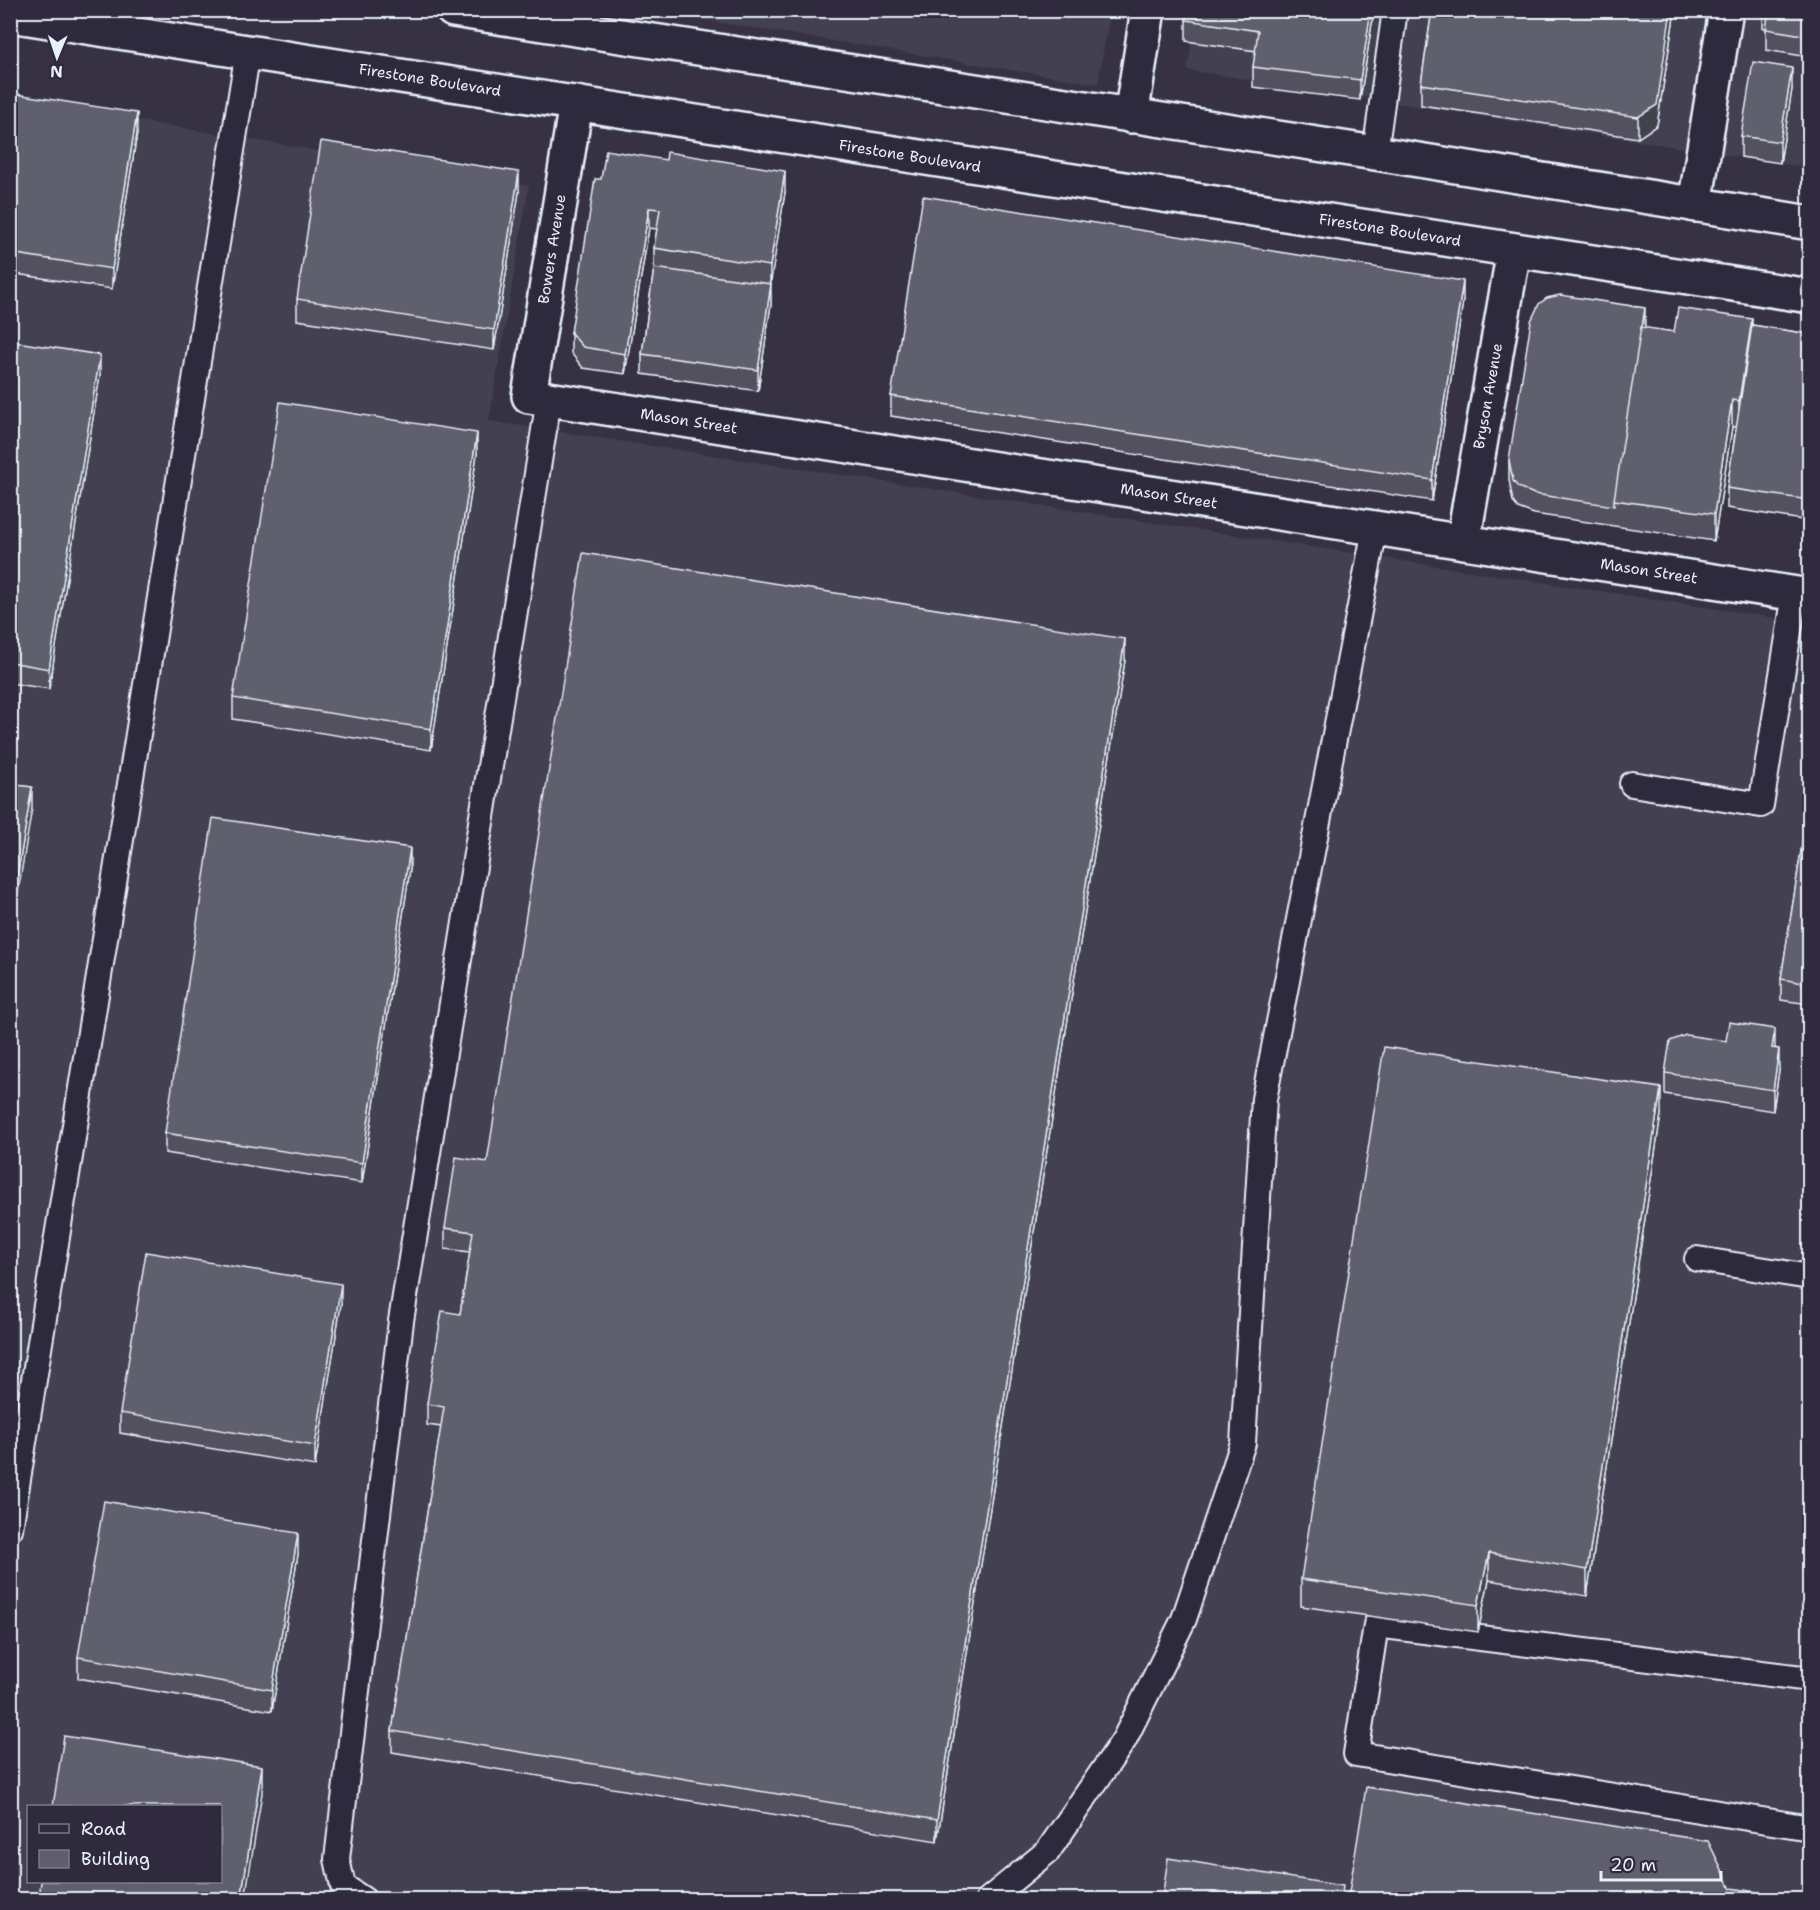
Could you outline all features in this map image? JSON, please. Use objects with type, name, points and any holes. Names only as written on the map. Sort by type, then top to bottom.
[{"type":"main road","points":[[453,10],[1375,153],[1809,223]]},
{"type":"main road","points":[[1131,116],[1148,10]]},
{"type":"main road","points":[[1695,205],[1726,10]]},
{"type":"main road","name":"Firestone Boulevard","points":[[10,15],[1809,296]]},
{"type":"main road","name":"Bowers Avenue","points":[[539,397],[576,103]]},
{"type":"main road","name":"Bryson Avenue","points":[[1463,542],[1514,250]]},
{"type":"main road","name":"Mason Street","points":[[539,397],[1802,595]]},
{"type":"lane","points":[[1375,153],[1395,10]]},
{"type":"lane","points":[[10,1529],[248,51]]},
{"type":"lane","points":[[364,1899],[343,1886],[337,1859],[400,1321],[539,397]]},
{"type":"lane","points":[[988,1899],[1048,1851],[1124,1740],[1184,1619],[1243,1443],[1264,1099],[1375,529]]},
{"type":"lane","points":[[1632,784],[1761,806],[1802,595]]},
{"type":"lane","points":[[1697,1259],[1809,1276]]},
{"type":"lane","points":[[1809,1679],[1376,1625],[1356,1754],[1809,1828]]},
{"type":"shaded area","points":[[648,11],[1110,11],[1098,84]]},
{"type":"shaded area","points":[[1197,11],[1809,11],[1809,168],[1187,70]]},
{"type":"shaded area","points":[[10,99],[529,186],[489,421],[1809,623],[1809,1899],[11,1899]]},
{"type":"building","points":[[1188,10],[1371,10],[1360,80],[1253,67],[1258,31],[1186,20]]},
{"type":"building","points":[[1432,10],[1671,10],[1657,105],[1638,117],[1421,84]]},
{"type":"building","points":[[1769,10],[1809,10],[1809,36],[1766,29]]},
{"type":"building","points":[[1753,62],[1792,68],[1780,142],[1741,136]]},
{"type":"building","points":[[10,93],[137,113],[112,269],[10,253]]},
{"type":"building","points":[[321,141],[519,172],[494,330],[297,299]]},
{"type":"building","points":[[606,150],[666,160],[667,152],[785,171],[770,266],[654,248],[660,209],[649,208],[625,354],[583,347],[571,333],[595,179],[601,179]]},
{"type":"building","points":[[923,196],[1463,281],[1432,480],[891,396]]},
{"type":"building","points":[[654,268],[771,284],[758,370],[642,354]]},
{"type":"building","points":[[1560,295],[1645,308],[1614,506],[1534,494],[1518,487],[1513,481],[1509,460],[1531,321],[1539,304],[1547,298]]},
{"type":"building","points":[[1678,308],[1752,319],[1739,401],[1732,400],[1714,514],[1614,500],[1641,327],[1674,332]]},
{"type":"building","points":[[1752,325],[1809,334],[1809,500],[1727,488]]},
{"type":"building","points":[[10,341],[100,355],[49,669],[10,662]]},
{"type":"building","points":[[280,402],[477,433],[431,729],[233,698]]},
{"type":"building","points":[[583,553],[1125,639],[937,1820],[392,1731],[444,1407],[427,1404],[442,1311],[460,1314],[473,1232],[445,1228],[456,1157],[487,1162]]},
{"type":"building","points":[[1809,659],[1809,683],[1806,683]]},
{"type":"building","points":[[10,784],[32,787],[10,920]]},
{"type":"building","points":[[1809,800],[1809,984],[1781,979]]},
{"type":"building","points":[[213,818],[410,848],[362,1163],[165,1133]]},
{"type":"building","points":[[1729,1022],[1775,1029],[1772,1048],[1779,1049],[1773,1090],[1665,1073],[1670,1041],[1686,1035],[1726,1041]]},
{"type":"building","points":[[1384,1047],[1661,1088],[1587,1570],[1489,1553],[1478,1605],[1301,1579]]},
{"type":"building","points":[[146,1252],[341,1284],[315,1446],[120,1413]]},
{"type":"building","points":[[104,1501],[298,1533],[272,1690],[78,1657]]},
{"type":"building","points":[[64,1736],[262,1766],[241,1899],[39,1899],[41,1883],[222,1883],[222,1805],[53,1805]]},
{"type":"building","points":[[1366,1787],[1708,1841],[1731,1888],[1801,1899],[1348,1899]]},
{"type":"building","points":[[1168,1858],[1343,1886],[1341,1899],[1162,1899]]}]
